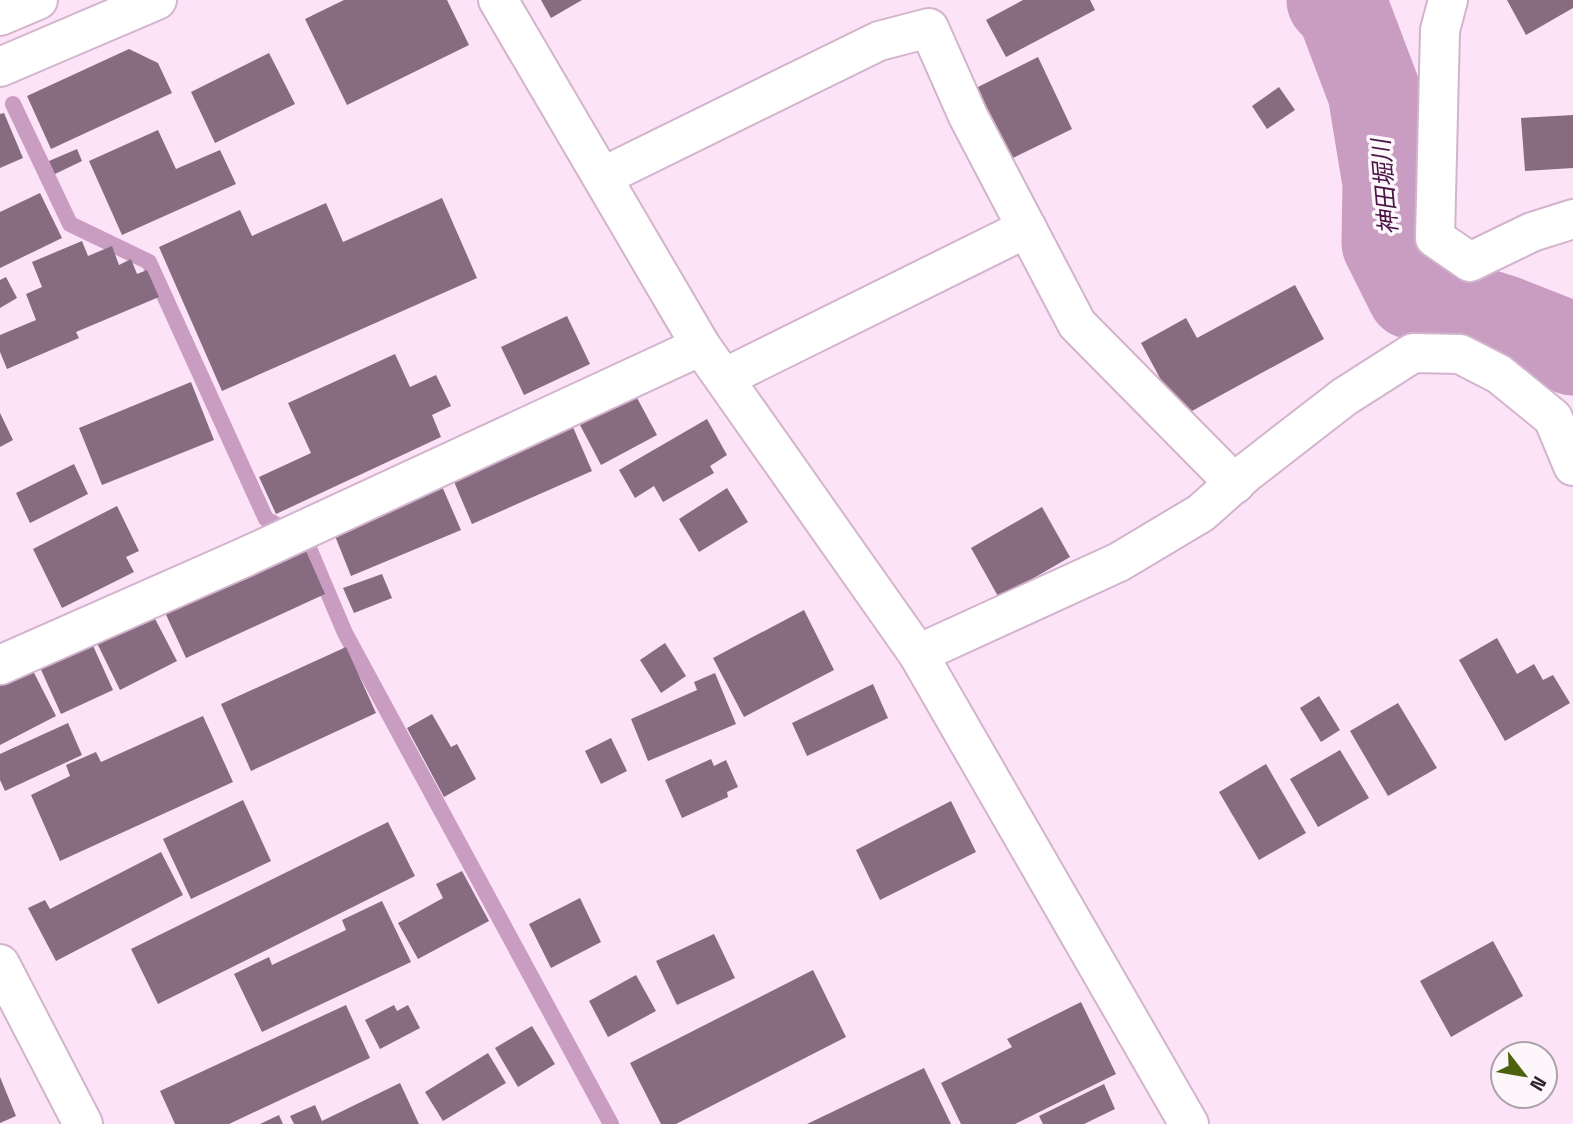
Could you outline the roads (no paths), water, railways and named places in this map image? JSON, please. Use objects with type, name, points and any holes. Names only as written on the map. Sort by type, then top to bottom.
[{"type":"main road","points":[[0,16],[38,0]]},
{"type":"main road","points":[[0,68],[157,0]]},
{"type":"main road","points":[[498,0],[604,176],[701,346],[918,654],[1189,1124]]},
{"type":"main road","points":[[1448,0],[1440,30],[1435,238],[1470,262],[1532,232],[1573,219]]},
{"type":"main road","points":[[604,176],[879,41],[929,28],[968,116],[1077,324],[1235,484]]},
{"type":"main road","points":[[724,377],[1027,228]]},
{"type":"main road","points":[[0,665],[245,557],[701,346]]},
{"type":"main road","points":[[918,654],[1118,562],[1201,513],[1345,397],[1413,353],[1460,354],[1499,374],[1553,418],[1573,466]]},
{"type":"main road","points":[[0,964],[83,1124]]},
{"type":"waterway","name":"神田堀川","points":[[1333,0],[1343,10],[1374,92],[1389,183],[1388,243],[1413,293],[1502,321],[1573,349]]},
{"type":"waterway","points":[[13,104],[70,224],[149,262],[266,519],[306,541],[345,633],[611,1124]]}]
